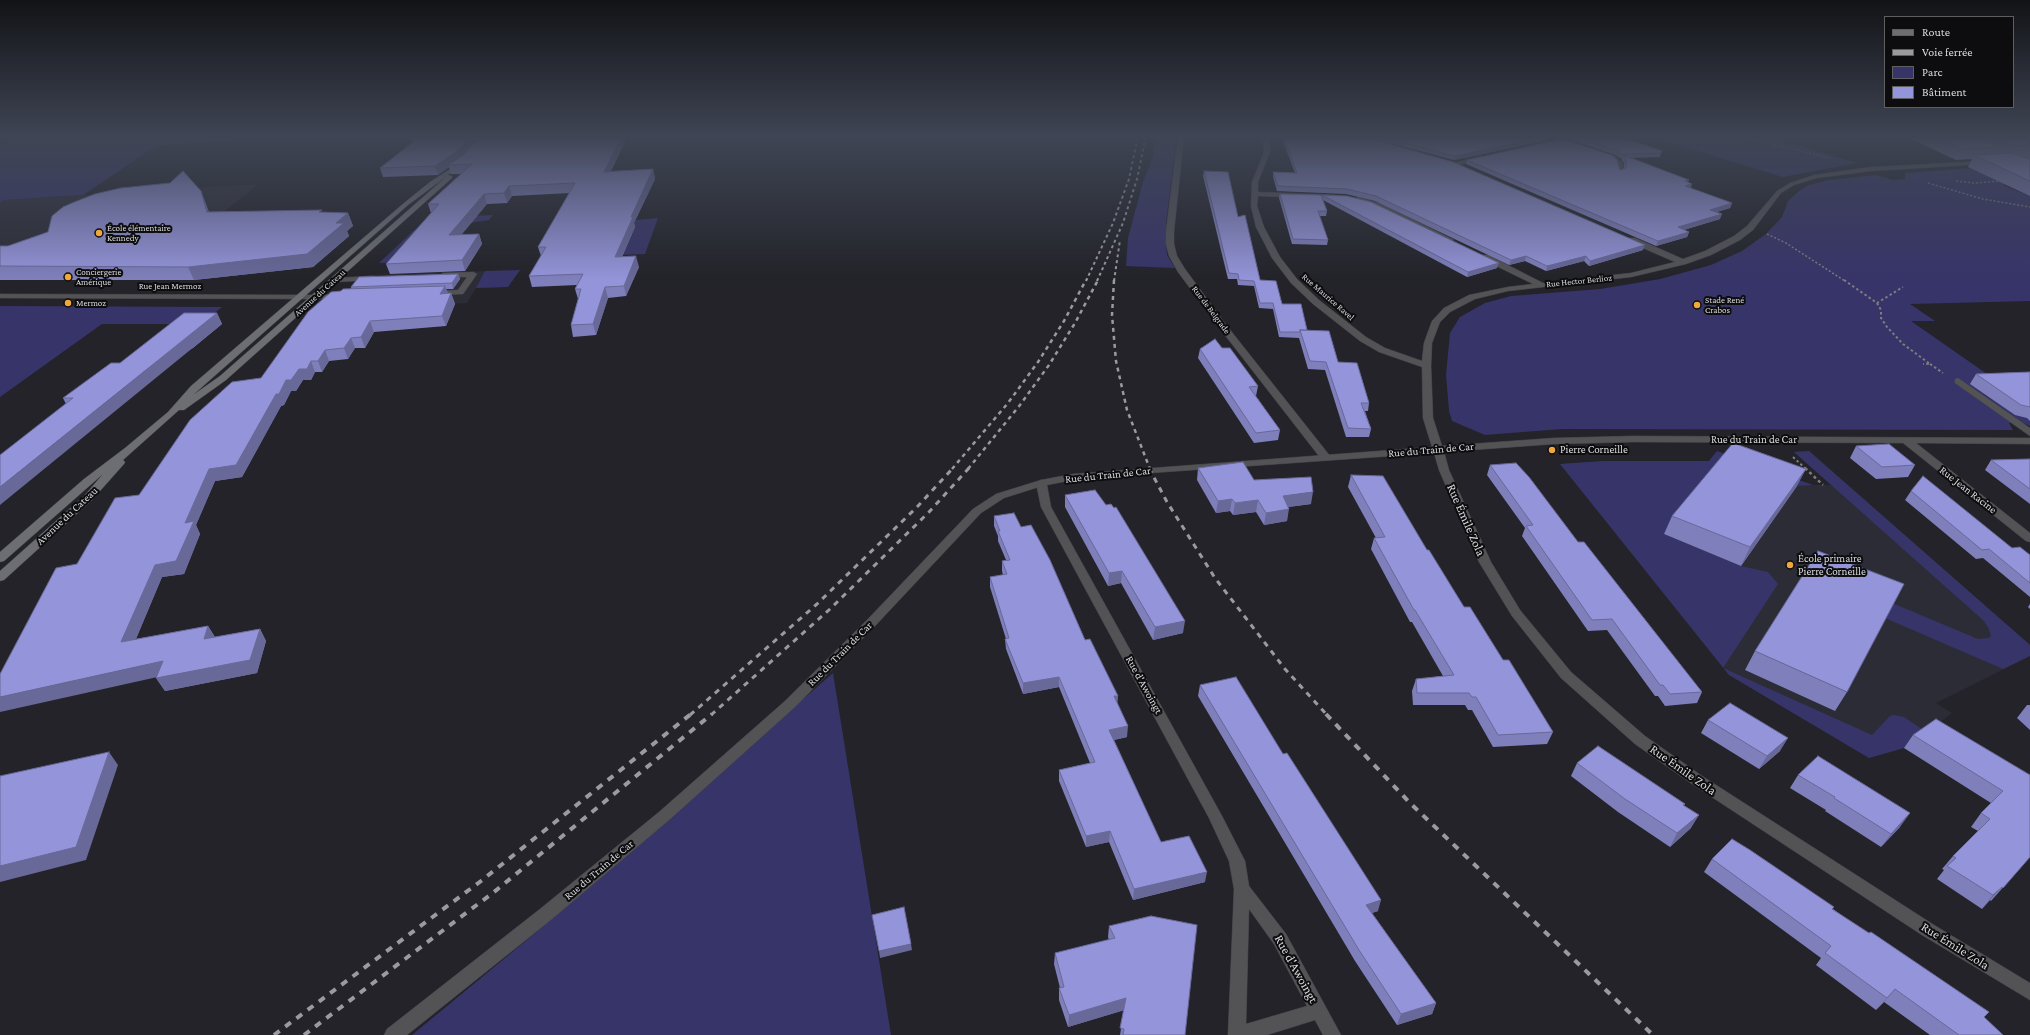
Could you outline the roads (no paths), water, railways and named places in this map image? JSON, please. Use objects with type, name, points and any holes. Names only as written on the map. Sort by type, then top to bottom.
[{"type":"main road","name":"Avenue du Cateau","points":[[0,558],[88,482],[129,450],[170,414],[194,388],[430,184]]},
{"type":"main road","name":"Avenue du Cateau","points":[[170,414],[201,395],[219,381],[316,297],[442,184]]},
{"type":"main road","name":"Avenue du Cateau","points":[[0,578],[88,498],[129,450]]},
{"type":"street","name":"Rue de Belgrade","points":[[1175,184],[1170,231],[1170,244],[1173,256],[1181,270],[1326,458]]},
{"type":"street","name":"Rue Maurice Ravel","points":[[1256,184],[1254,194],[1257,218],[1267,244],[1294,281],[1327,312],[1363,339],[1395,356],[1426,366]]},
{"type":"street","name":"Rue Hector Berlioz","points":[[1438,449],[1428,418],[1426,366],[1428,343],[1432,329],[1436,321],[1447,310],[1463,300],[1483,294],[1542,285],[1626,276],[1683,262],[1728,243],[1744,232],[1757,220],[1770,201],[1784,188],[1794,184]]},
{"type":"street","points":[[1254,194],[1349,197],[1373,202],[1459,244]]},
{"type":"street","points":[[1626,237],[1683,262]]},
{"type":"street","points":[[1481,255],[1542,285]]},
{"type":"street","points":[[422,293],[460,292],[473,274],[434,276]]},
{"type":"street","points":[[335,280],[381,278]]},
{"type":"street","name":"Rue Jean Mermoz","points":[[0,296],[347,296]]},
{"type":"street","points":[[1958,381],[2030,433]]},
{"type":"street","name":"Rue du Train de Car","points":[[393,1035],[546,914],[664,816],[790,704],[866,628],[976,511],[1000,496],[1041,483],[1072,477],[1571,440],[2030,441]]},
{"type":"street","name":"Rue Jean Racine","points":[[1905,440],[2030,539]]},
{"type":"street","name":"Rue Émile Zola","points":[[1438,449],[1444,470],[1470,531],[1503,593],[1546,652],[1590,697],[1640,740],[1697,780],[1928,930],[2030,992]]},
{"type":"street","name":"Rue d'Awoingt","points":[[1041,483],[1046,507],[1230,845],[1237,861],[1242,889],[1238,1035],[1319,1011]]},
{"type":"street","name":"Rue d'Awoingt","points":[[1242,889],[1259,909],[1280,939],[1332,1035]]},
{"type":"railway","points":[[1086,281],[1113,223],[1127,184]]},
{"type":"railway","points":[[1097,281],[1123,223],[1135,184]]},
{"type":"railway","points":[[1114,281],[1120,240]]},
{"type":"railway","points":[[952,469],[1008,403],[1038,362],[1064,321],[1086,280]]},
{"type":"railway","points":[[968,469],[1020,405],[1049,365],[1075,323],[1098,280]]},
{"type":"railway","points":[[1114,280],[1112,315],[1116,361],[1127,410],[1150,469]]},
{"type":"railway","points":[[690,715],[817,604],[917,507],[953,468]]},
{"type":"railway","points":[[711,715],[830,609],[929,512],[969,468]]},
{"type":"railway","points":[[1149,468],[1167,502],[1215,578],[1285,669],[1327,715]]},
{"type":"railway","points":[[274,1035],[481,881],[691,714]]},
{"type":"railway","points":[[304,1035],[494,892],[712,714]]},
{"type":"railway","points":[[1326,714],[1410,803],[1653,1035]]},
{"type":"place","name":"École élémentaire Kennedy","points":[[99,233]]},
{"type":"place","name":"Conciergerie Amérique","points":[[68,277]]},
{"type":"place","name":"Mermoz","points":[[68,303]]},
{"type":"place","name":"Stade René Crabos","points":[[1697,305]]},
{"type":"place","name":"Pierre Corneille","points":[[1552,450]]},
{"type":"place","name":"École primaire Pierre Corneille","points":[[1790,565]]}]
